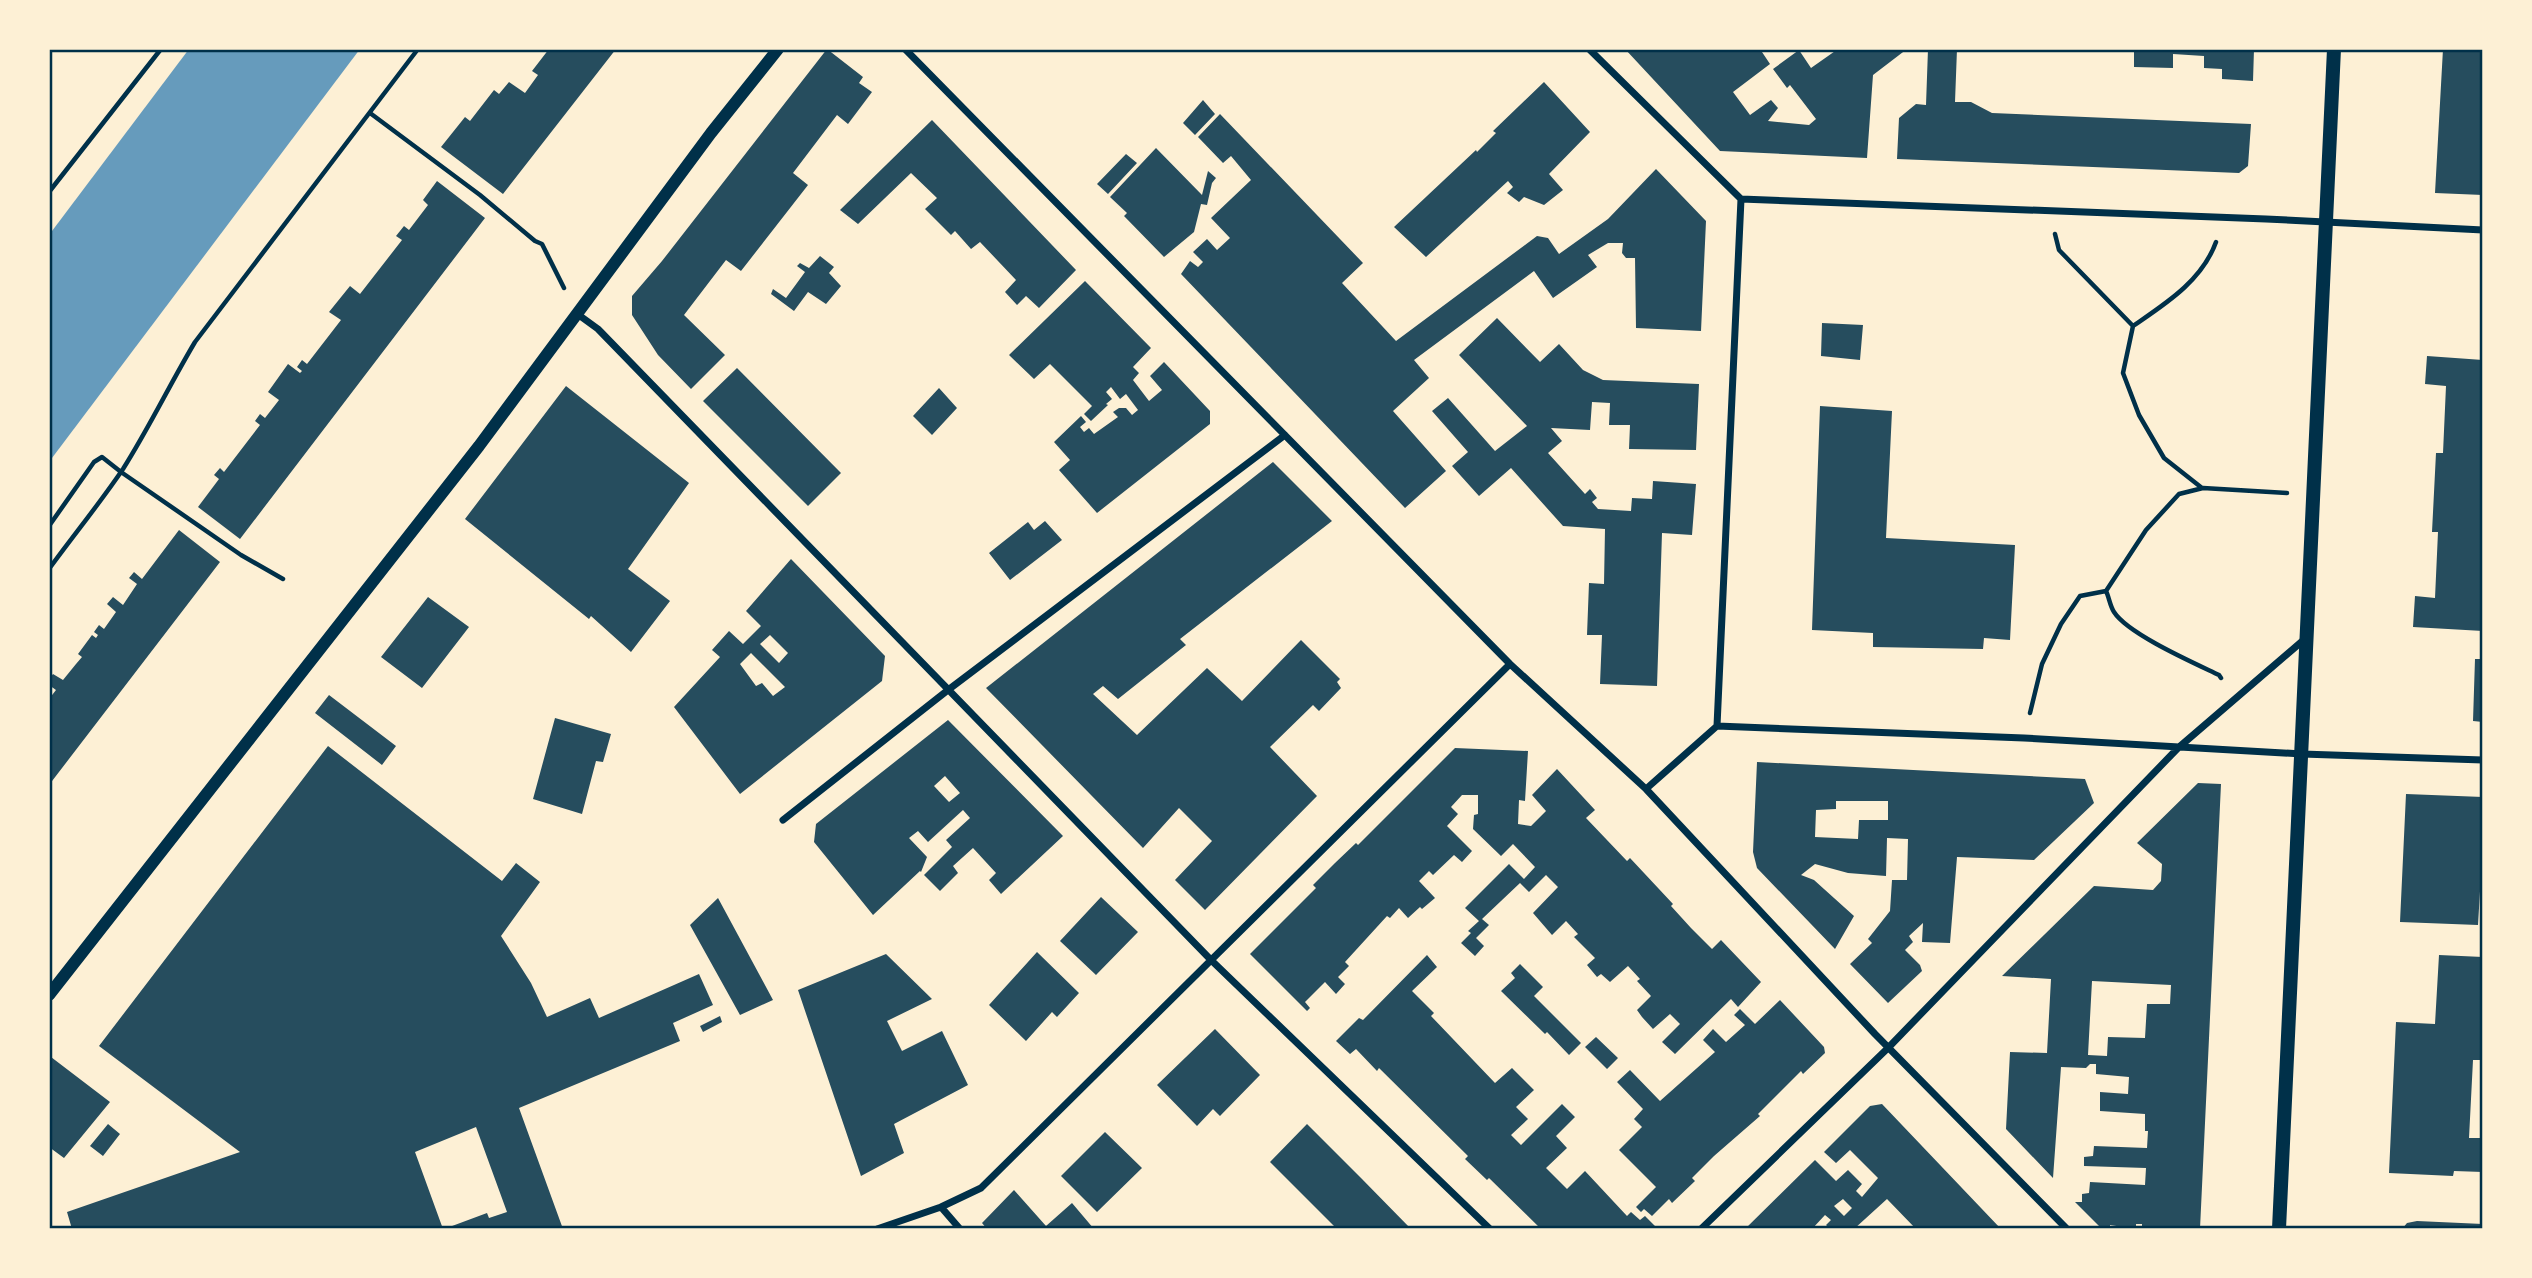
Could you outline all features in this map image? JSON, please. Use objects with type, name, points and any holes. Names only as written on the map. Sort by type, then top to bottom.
[{"type":"main road","points":[[2279,1229],[2334,49]]},
{"type":"street","points":[[49,995],[479,446],[711,133],[779,49]]},
{"type":"street","points":[[905,49],[1510,664],[1646,789],[1888,1048],[2067,1229]]},
{"type":"street","points":[[1589,49],[1741,199],[2483,230]]},
{"type":"street","points":[[1717,726],[1741,199]]},
{"type":"street","points":[[576,313],[598,329],[1211,960],[1490,1229]]},
{"type":"street","points":[[783,820],[948,690],[1285,435]]},
{"type":"street","points":[[1701,1229],[1888,1048],[2178,748],[2307,638]]},
{"type":"street","points":[[877,1229],[941,1207],[981,1188],[1510,664]]},
{"type":"street","points":[[1646,789],[1717,726],[2483,760]]},
{"type":"street","points":[[941,1207],[960,1229]]},
{"type":"path","points":[[49,192],[161,49]]},
{"type":"path","points":[[49,569],[121,472],[195,342],[418,49]]},
{"type":"path","points":[[370,113],[542,244],[576,313]]},
{"type":"path","points":[[2048,211],[2059,250],[2133,326]]},
{"type":"path","points":[[2203,488],[2164,458],[2139,415],[2123,373],[2133,326],[2178,295],[2211,256],[2224,218]]},
{"type":"path","points":[[49,526],[94,463],[102,457],[241,555],[283,579]]},
{"type":"path","points":[[2024,738],[2042,664],[2061,624],[2080,596],[2106,591],[2146,530],[2179,494],[2203,488],[2313,494]]},
{"type":"path","points":[[2106,591],[2114,613],[2171,652],[2219,675],[2233,700]]},
{"type":"water","points":[[189,49],[360,49],[49,462],[49,235]]},
{"type":"building","points":[[549,49],[616,49],[503,194],[441,147],[465,117],[470,121],[494,90],[499,94],[509,82],[525,93],[538,75],[532,71]]},
{"type":"building","points":[[827,49],[863,77],[859,83],[872,92],[848,124],[837,115],[793,173],[808,185],[741,271],[726,260],[684,315],[725,355],[691,389],[658,355],[632,315],[632,296]]},
{"type":"building","points":[[1625,49],[1760,49],[1770,64],[1733,92],[1750,115],[1771,100],[1778,108],[1768,121],[1809,125],[1816,119],[1790,85],[1787,88],[1773,69],[1799,50],[1811,68],[1838,49],[1907,49],[1873,75],[1867,158],[1720,151]]},
{"type":"building","points":[[1928,49],[1957,49],[1955,102],[1971,102],[1992,113],[2251,124],[2248,166],[2239,173],[1897,159],[1899,118],[1916,104],[1926,105]]},
{"type":"building","points":[[2134,49],[2254,49],[2253,81],[2222,79],[2222,69],[2204,68],[2204,56],[2173,54],[2173,68],[2134,67]]},
{"type":"building","points":[[2443,49],[2483,49],[2483,195],[2435,193]]},
{"type":"building","points":[[1544,82],[1590,132],[1549,174],[1563,190],[1544,205],[1524,197],[1519,202],[1507,193],[1513,187],[1508,181],[1426,257],[1394,227],[1476,150],[1477,152],[1496,133],[1493,131]]},
{"type":"building","points":[[1203,100],[1215,114],[1195,135],[1183,123]]},
{"type":"building","points":[[1220,114],[1363,263],[1342,283],[1396,341],[1537,236],[1548,238],[1559,254],[1608,219],[1656,169],[1706,221],[1701,331],[1636,328],[1635,258],[1626,258],[1622,253],[1623,243],[1608,243],[1588,255],[1597,267],[1553,298],[1534,271],[1414,360],[1429,378],[1393,411],[1446,471],[1405,508],[1181,274],[1190,261],[1198,267],[1203,262],[1193,252],[1207,239],[1217,250],[1230,238],[1211,218],[1251,180],[1231,156],[1223,163],[1198,137]]},
{"type":"building","points":[[932,120],[1076,270],[1039,308],[1026,296],[1017,305],[1005,292],[1016,280],[980,242],[971,249],[955,231],[951,235],[925,209],[937,198],[911,173],[858,224],[840,210]]},
{"type":"building","points":[[1156,148],[1202,195],[1208,171],[1216,178],[1212,183],[1207,205],[1201,204],[1194,232],[1164,257],[1124,216],[1127,213],[1110,197]]},
{"type":"building","points":[[1126,154],[1137,163],[1108,194],[1097,184]]},
{"type":"building","points":[[437,181],[485,218],[240,539],[198,507],[219,479],[214,475],[220,468],[224,472],[260,425],[255,421],[260,414],[265,418],[279,400],[268,392],[288,364],[300,373],[302,371],[297,367],[302,360],[307,364],[341,320],[329,312],[350,286],[360,294],[402,240],[396,236],[404,226],[409,230],[428,205],[423,200]]},
{"type":"building","points":[[820,256],[834,267],[829,273],[841,286],[826,304],[808,292],[794,311],[771,294],[773,289],[786,298],[805,272],[797,266],[800,263],[809,268]]},
{"type":"building","points":[[1085,281],[1151,348],[1133,367],[1139,373],[1133,380],[1149,401],[1162,390],[1150,376],[1164,362],[1210,411],[1210,424],[1097,513],[1059,470],[1070,460],[1054,442],[1081,416],[1086,422],[1080,427],[1084,432],[1089,428],[1094,434],[1118,417],[1113,412],[1119,408],[1126,408],[1132,415],[1138,410],[1126,394],[1120,399],[1111,387],[1106,392],[1112,399],[1091,421],[1084,414],[1092,406],[1050,364],[1034,379],[1009,355]]},
{"type":"building","points":[[1497,318],[1540,362],[1559,344],[1583,370],[1603,380],[1699,384],[1696,450],[1629,449],[1630,425],[1609,425],[1610,403],[1592,402],[1590,430],[1551,428],[1562,441],[1548,453],[1585,494],[1590,489],[1597,498],[1592,502],[1598,509],[1631,511],[1632,498],[1652,499],[1653,481],[1696,484],[1692,535],[1662,533],[1657,686],[1600,684],[1602,635],[1587,635],[1589,583],[1604,584],[1605,529],[1563,526],[1511,468],[1479,496],[1452,466],[1468,452],[1432,411],[1448,398],[1495,451],[1527,426],[1459,355]]},
{"type":"building","points":[[1822,323],[1863,325],[1860,360],[1821,356]]},
{"type":"building","points":[[2427,356],[2483,360],[2483,631],[2413,627],[2415,596],[2435,598],[2438,532],[2432,532],[2436,453],[2443,453],[2446,386],[2425,384]]},
{"type":"building","points":[[737,368],[841,473],[808,506],[703,401]]},
{"type":"building","points":[[566,386],[689,483],[628,569],[670,601],[631,652],[591,616],[589,619],[465,519]]},
{"type":"building","points":[[939,388],[957,408],[932,435],[913,416]]},
{"type":"building","points":[[1820,406],[1892,411],[1886,538],[2015,545],[2010,640],[1984,638],[1983,649],[1873,647],[1873,633],[1812,630]]},
{"type":"building","points":[[1273,462],[1332,521],[1180,639],[1186,645],[1118,699],[1103,686],[1093,694],[1137,735],[1207,668],[1242,701],[1301,640],[1340,679],[1337,682],[1341,688],[1319,711],[1313,705],[1270,747],[1317,796],[1205,910],[1175,880],[1212,841],[1179,808],[1143,848],[986,688]]},
{"type":"building","points":[[1045,521],[1062,540],[1010,580],[989,553],[1028,522],[1034,530]]},
{"type":"building","points":[[179,530],[220,562],[49,785],[49,699],[56,690],[49,685],[49,679],[53,674],[63,680],[82,657],[78,654],[92,635],[96,638],[98,635],[94,632],[99,625],[104,629],[116,612],[107,604],[113,597],[123,605],[137,584],[129,578],[134,572],[142,579]]},
{"type":"building","points":[[791,559],[885,656],[882,681],[740,794],[674,707],[720,657],[712,650],[729,631],[743,644],[761,626],[746,611]],"holes":[[[770,635],[788,653],[779,663],[760,644]],[[751,653],[785,687],[773,696],[762,683],[756,686],[740,664]]]},
{"type":"building","points":[[428,597],[469,627],[422,688],[381,657]]},
{"type":"building","points":[[2475,659],[2483,659],[2483,722],[2473,721]]},
{"type":"building","points":[[329,695],[396,746],[382,765],[315,713]]},
{"type":"building","points":[[555,718],[611,734],[603,762],[596,761],[582,814],[533,799]]},
{"type":"building","points":[[948,720],[1063,836],[1001,894],[989,880],[996,873],[973,848],[953,866],[958,873],[940,891],[924,875],[952,847],[946,840],[970,818],[963,810],[928,842],[918,831],[909,838],[927,857],[921,872],[873,915],[814,842],[816,824]],"holes":[[[945,776],[960,793],[949,802],[934,786]]]},
{"type":"building","points":[[328,746],[502,881],[516,863],[540,882],[501,936],[531,983],[547,1017],[590,998],[599,1018],[699,974],[713,1005],[673,1023],[680,1041],[519,1108],[563,1229],[444,1229],[487,1213],[489,1218],[507,1212],[476,1127],[415,1152],[443,1229],[72,1229],[67,1212],[240,1152],[99,1046]]},
{"type":"building","points":[[1455,748],[1528,751],[1525,801],[1519,800],[1518,824],[1531,826],[1546,811],[1532,795],[1557,769],[1595,810],[1586,818],[1627,861],[1630,858],[1673,904],[1671,906],[1691,928],[1712,949],[1721,940],[1761,982],[1738,1007],[1731,999],[1675,1054],[1662,1042],[1680,1024],[1670,1014],[1653,1029],[1642,1017],[1637,1010],[1651,996],[1628,966],[1610,982],[1601,974],[1597,977],[1587,965],[1595,958],[1574,937],[1578,934],[1566,921],[1552,935],[1533,913],[1558,887],[1546,875],[1529,892],[1520,883],[1482,919],[1489,925],[1476,938],[1484,946],[1475,956],[1461,943],[1471,933],[1468,931],[1479,921],[1465,908],[1509,864],[1524,879],[1535,867],[1513,844],[1501,856],[1473,829],[1474,815],[1478,814],[1478,795],[1462,795],[1451,807],[1458,814],[1447,826],[1472,851],[1462,862],[1454,855],[1433,875],[1429,871],[1419,881],[1435,898],[1408,918],[1399,908],[1390,918],[1387,916],[1345,962],[1349,966],[1338,977],[1345,984],[1336,994],[1325,982],[1305,1002],[1310,1008],[1307,1011],[1250,954],[1316,888],[1313,885],[1356,843],[1358,845]]},
{"type":"building","points":[[1757,762],[2085,779],[2094,803],[2034,860],[1957,857],[1950,943],[1922,942],[1923,923],[1909,936],[1913,942],[1905,950],[1920,965],[1922,971],[1888,1003],[1850,964],[1872,943],[1868,939],[1890,911],[1892,880],[1907,880],[1908,839],[1887,838],[1886,876],[1848,873],[1815,864],[1801,875],[1814,880],[1854,916],[1835,949],[1757,868],[1753,852]],"holes":[[[1836,801],[1888,801],[1888,820],[1859,820],[1858,839],[1815,837],[1816,810],[1836,809]]]},
{"type":"building","points":[[2198,783],[2221,784],[2200,1229],[2142,1229],[2142,1224],[2136,1224],[2136,1229],[2110,1225],[2110,1229],[2102,1229],[2075,1202],[2082,1202],[2082,1194],[2089,1193],[2090,1182],[2145,1185],[2146,1168],[2084,1166],[2084,1157],[2093,1156],[2094,1146],[2147,1148],[2145,1114],[2100,1111],[2100,1092],[2128,1094],[2129,1077],[2096,1074],[2096,1064],[2090,1064],[2086,1068],[2061,1067],[2053,1178],[2006,1129],[2010,1052],[2047,1053],[2051,979],[2002,976],[2094,886],[2153,890],[2161,881],[2162,864],[2137,843]],"holes":[[[2092,981],[2171,985],[2170,1004],[2147,1004],[2145,1038],[2108,1037],[2107,1056],[2088,1055]]]},
{"type":"building","points":[[2406,794],[2483,797],[2483,874],[2478,925],[2400,922]]},
{"type":"building","points":[[1101,897],[1138,932],[1096,975],[1060,941]]},
{"type":"building","points":[[718,898],[773,1000],[740,1015],[690,925]]},
{"type":"building","points":[[1037,952],[1079,993],[1057,1017],[1052,1012],[1026,1041],[989,1005]]},
{"type":"building","points":[[886,954],[932,999],[887,1021],[902,1051],[942,1031],[968,1085],[894,1124],[904,1153],[861,1176],[798,990]]},
{"type":"building","points":[[1427,955],[1437,967],[1412,991],[1434,1013],[1431,1016],[1495,1083],[1512,1068],[1534,1090],[1516,1107],[1528,1119],[1511,1135],[1521,1145],[1562,1104],[1575,1117],[1556,1136],[1567,1148],[1546,1168],[1567,1189],[1585,1171],[1627,1216],[1631,1212],[1640,1220],[1645,1216],[1658,1229],[1541,1229],[1489,1178],[1487,1180],[1465,1159],[1468,1156],[1379,1068],[1377,1071],[1356,1049],[1350,1054],[1336,1041],[1359,1018],[1363,1020]]},
{"type":"building","points":[[2439,955],[2483,957],[2483,1060],[2473,1060],[2469,1138],[2483,1138],[2483,1172],[2454,1171],[2453,1176],[2389,1173],[2396,1022],[2435,1024]]},
{"type":"building","points":[[1520,964],[1543,987],[1534,996],[1581,1043],[1569,1055],[1501,991],[1515,978],[1511,973]]},
{"type":"building","points":[[1780,1000],[1824,1047],[1825,1053],[1803,1074],[1801,1071],[1758,1114],[1760,1116],[1714,1156],[1692,1178],[1695,1181],[1672,1203],[1669,1199],[1652,1216],[1644,1209],[1641,1212],[1636,1207],[1656,1187],[1619,1150],[1642,1127],[1634,1119],[1643,1109],[1617,1082],[1630,1070],[1660,1101],[1715,1052],[1703,1040],[1713,1029],[1726,1042],[1745,1025],[1734,1015],[1740,1009],[1755,1024]]},
{"type":"building","points":[[720,1016],[722,1022],[703,1032],[700,1026]]},
{"type":"building","points":[[1215,1029],[1260,1075],[1220,1116],[1213,1109],[1197,1126],[1157,1085]]},
{"type":"building","points":[[1596,1037],[1618,1058],[1607,1069],[1585,1047]]},
{"type":"building","points":[[51,1057],[110,1102],[64,1158],[49,1147]]},
{"type":"building","points":[[1882,1104],[2001,1229],[1916,1229],[1887,1199],[1854,1229],[1830,1229],[1826,1225],[1831,1220],[1825,1215],[1812,1229],[1745,1229],[1815,1160],[1836,1181],[1848,1170],[1862,1184],[1856,1191],[1862,1197],[1878,1178],[1850,1150],[1836,1163],[1824,1152],[1870,1106]],"holes":[[[1843,1199],[1852,1208],[1844,1216],[1834,1206]]]},
{"type":"building","points":[[108,1124],[120,1134],[103,1156],[90,1146]]},
{"type":"building","points":[[1307,1124],[1411,1229],[1337,1229],[1270,1162]]},
{"type":"building","points":[[1105,1132],[1142,1168],[1097,1212],[1061,1176]]},
{"type":"building","points":[[1014,1190],[1046,1226],[1072,1203],[1094,1229],[987,1229],[982,1223]]},
{"type":"building","points":[[2417,1221],[2483,1224],[2483,1229],[2402,1229],[2407,1223]]}]
